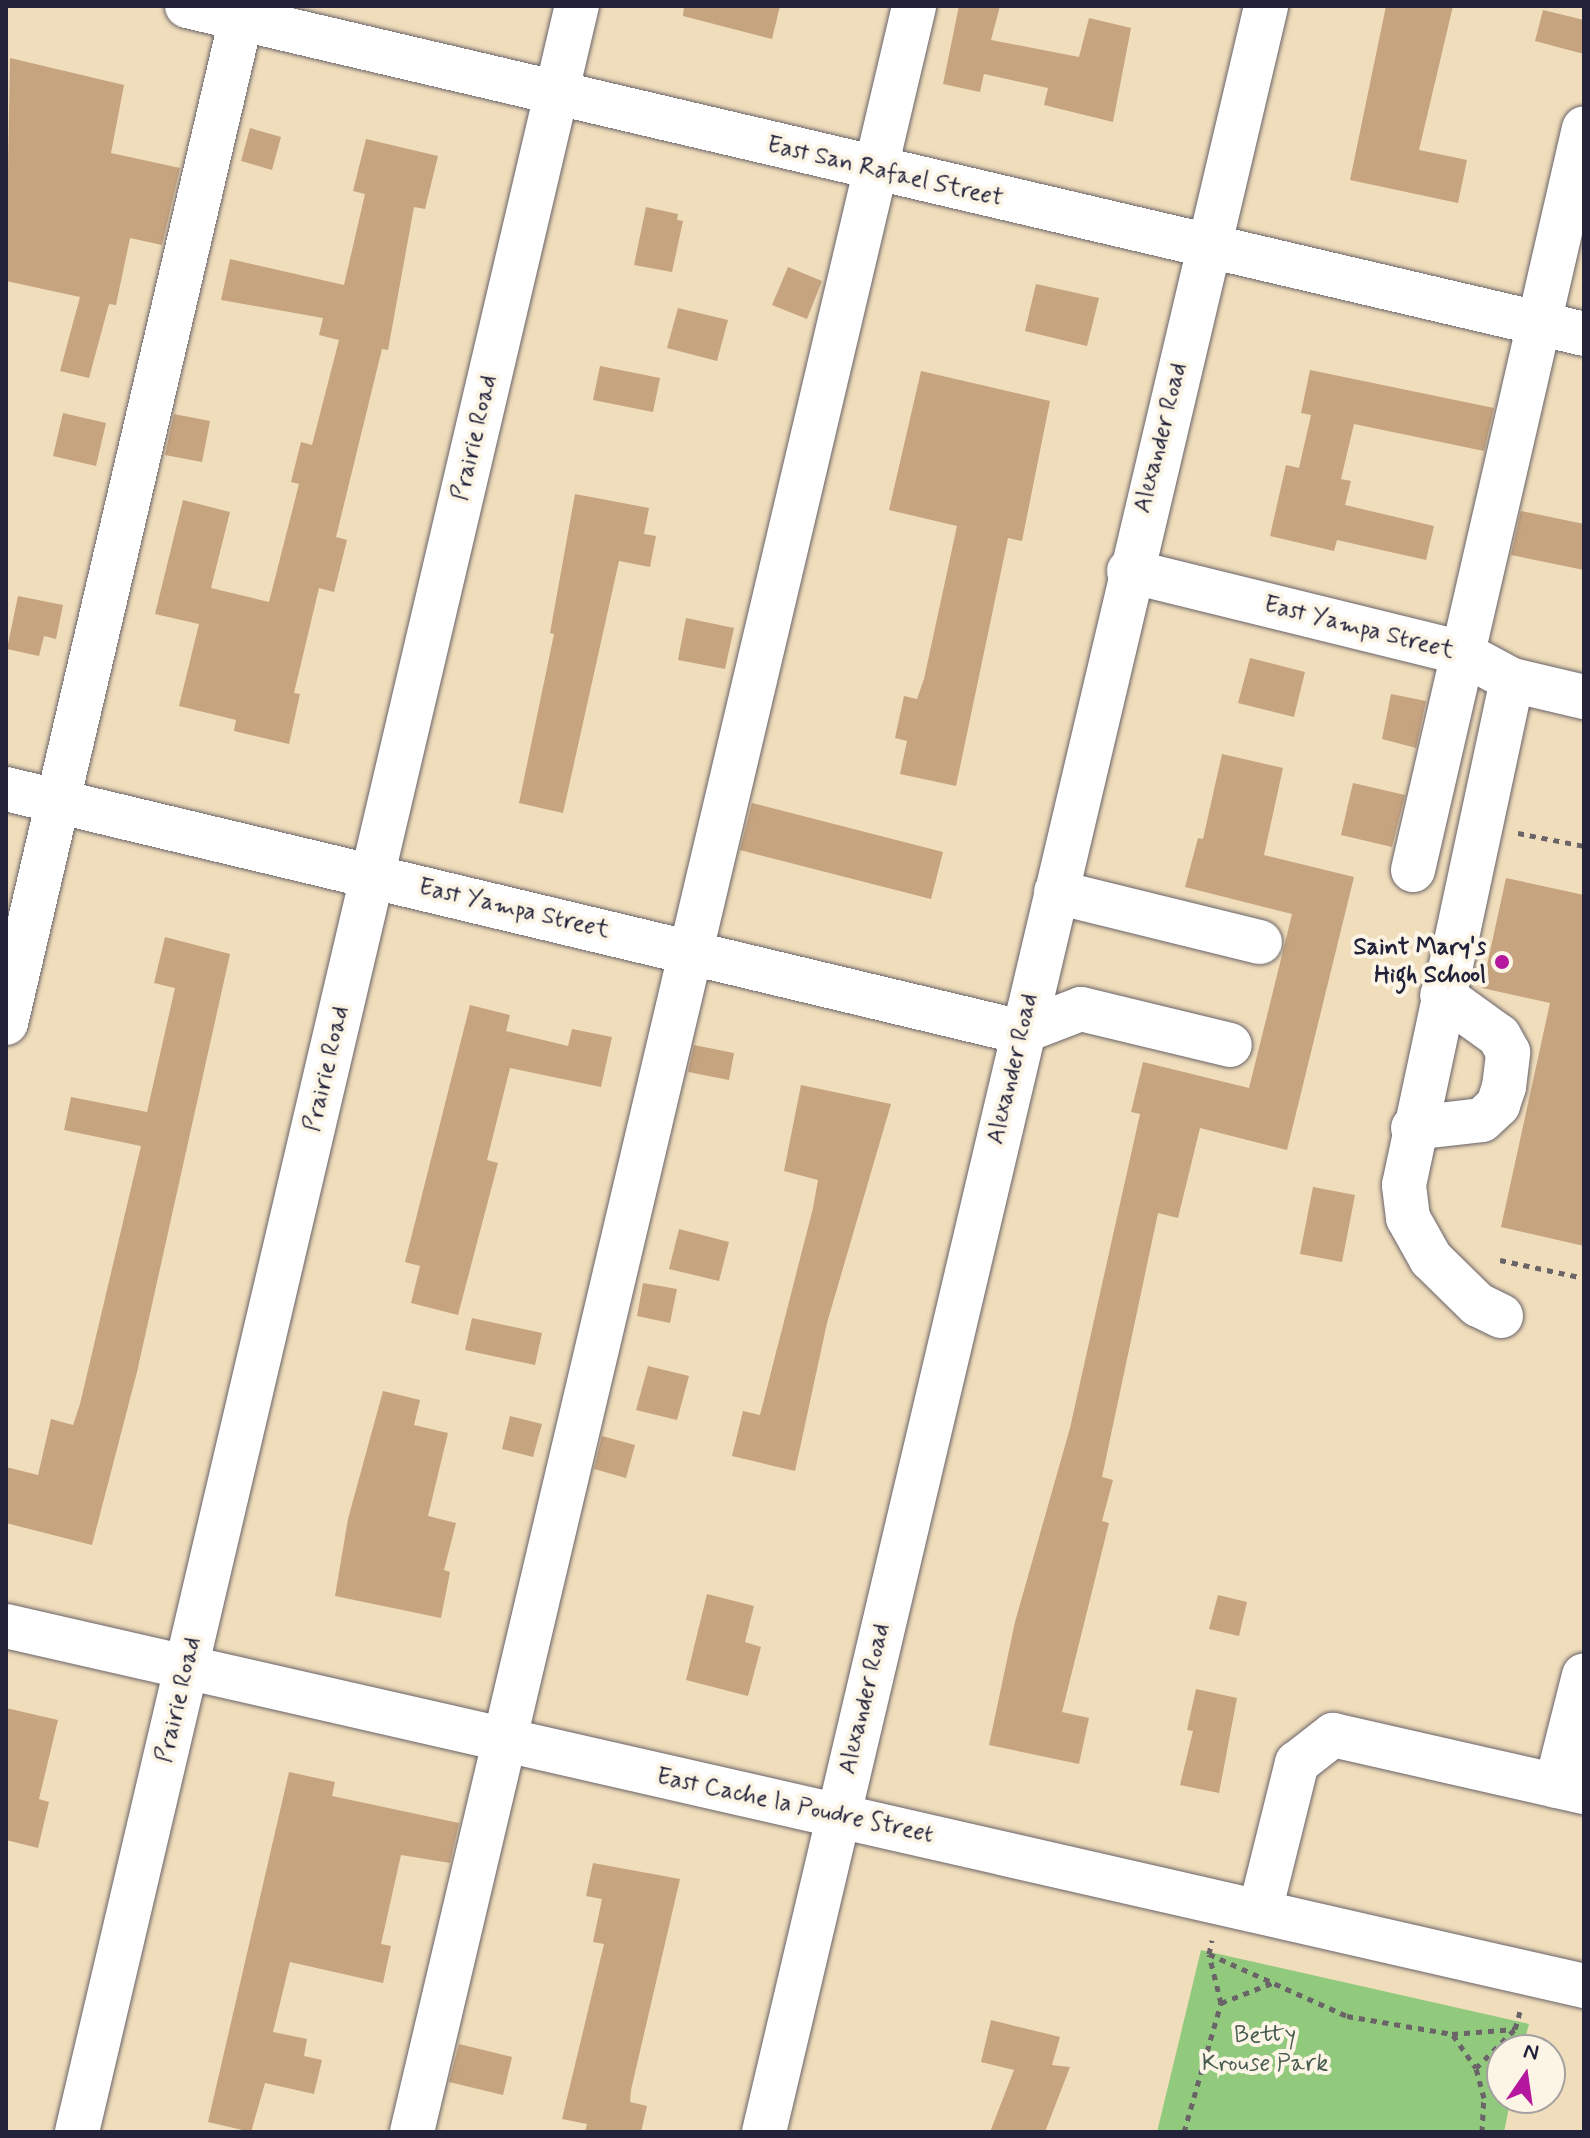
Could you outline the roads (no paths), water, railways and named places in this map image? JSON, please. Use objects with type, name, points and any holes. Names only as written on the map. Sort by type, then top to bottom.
[{"type":"street","name":"East San Rafael Street","points":[[187,6],[242,12],[556,93],[876,170],[1584,334]]},
{"type":"street","name":"Prairie Road","points":[[77,2132],[577,6]]},
{"type":"street","points":[[412,2132],[914,6]]},
{"type":"street","name":"Alexander Road","points":[[764,2132],[1129,571],[1266,6]]},
{"type":"street","points":[[6,1023],[242,12]]},
{"type":"street","points":[[1413,870],[1584,128]]},
{"type":"street","name":"East Yampa Street","points":[[1129,571],[1462,653],[1512,680],[1584,697]]},
{"type":"street","points":[[1501,1316],[1478,1305],[1431,1259],[1408,1218],[1404,1185],[1413,1128],[1512,680]]},
{"type":"street","name":"East Yampa Street","points":[[6,789],[1021,1032]]},
{"type":"street","points":[[1056,892],[1260,942]]},
{"type":"street","points":[[1413,1128],[1482,1120],[1498,1105],[1504,1087],[1508,1052],[1499,1036],[1442,995]]},
{"type":"street","points":[[1021,1032],[1081,1009],[1230,1045]]},
{"type":"street","name":"East Cache la Poudre Street","points":[[6,1626],[186,1671],[1584,1986]]},
{"type":"street","points":[[1260,1911],[1297,1763],[1333,1735],[1570,1789],[1584,1675]]},
{"type":"place","name":"Saint Mary's High School","points":[[1502,962]]},
{"type":"park label","name":"Betty Krouse Park","points":[[1265,2050]]}]
